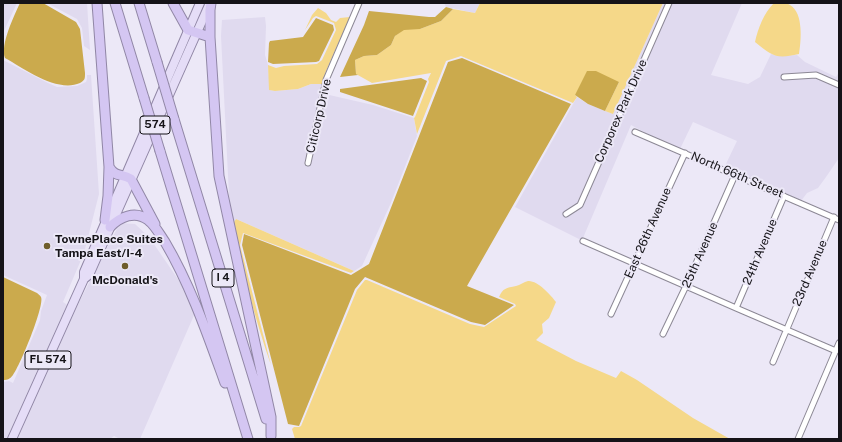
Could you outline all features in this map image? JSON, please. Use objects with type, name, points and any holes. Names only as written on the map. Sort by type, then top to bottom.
[{"type":"highway","points":[[97,3],[109,167],[108,223],[126,216],[140,216],[149,220],[172,254]]},
{"type":"highway","name":"I 4","points":[[115,3],[247,439]]},
{"type":"highway","name":"I 4","points":[[139,3],[272,438]]},
{"type":"highway","points":[[173,3],[192,32],[210,37]]},
{"type":"highway","points":[[211,3],[210,37],[219,176],[271,418],[272,438]]},
{"type":"highway","points":[[109,167],[112,173],[118,176],[128,177],[172,254],[195,303],[247,439]]},
{"type":"main road","points":[[192,32],[200,3]]},
{"type":"main road","name":"574","points":[[84,279],[89,275],[108,223],[192,32],[211,3]]},
{"type":"main road","name":"FL 574","points":[[12,439],[84,279]]},
{"type":"street","name":"Citicorp Drive","points":[[308,163],[326,80],[359,3]]},
{"type":"street","name":"Corporex Park Drive","points":[[566,214],[580,205],[669,3]]},
{"type":"street","points":[[784,77],[816,75],[839,85]]},
{"type":"street","name":"North 66th Street","points":[[634,132],[837,218]]},
{"type":"street","name":"East 26th Avenue","points":[[611,314],[685,153]]},
{"type":"street","name":"25th Avenue","points":[[663,334],[686,286],[735,174]]},
{"type":"street","name":"24th Avenue","points":[[736,308],[784,196]]},
{"type":"street","name":"23rd Avenue","points":[[773,362],[786,329],[837,218]]},
{"type":"street","points":[[583,241],[836,351]]},
{"type":"street","points":[[798,439],[839,343]]},
{"type":"shaded area","points":[[3,3],[17,3],[3,33]]},
{"type":"shaded area","points":[[20,3],[43,3],[76,22],[80,29],[85,73],[85,78],[83,81],[71,85],[61,85],[41,78],[5,58],[4,46],[6,38]]},
{"type":"shaded area","points":[[47,3],[87,3],[90,50],[84,46],[82,28],[77,19]]},
{"type":"shaded area","points":[[444,3],[480,3],[475,13],[446,7]]},
{"type":"shaded area","points":[[480,3],[663,3],[613,114],[605,111],[619,82],[575,95],[577,97],[573,103],[461,56],[446,61],[417,134],[414,118],[429,82],[428,79],[431,73],[372,83],[356,74],[355,60],[364,56],[377,55],[391,45],[395,36],[404,29],[420,29],[441,21],[453,9],[475,13]]},
{"type":"shaded area","points":[[663,3],[666,3],[578,203],[563,213],[566,217],[582,206],[671,3],[742,3],[711,75],[748,84],[760,77],[771,54],[778,56],[797,55],[805,62],[836,77],[839,72],[839,83],[816,73],[781,75],[782,79],[816,77],[839,87],[839,158],[826,177],[818,188],[807,193],[801,201],[724,168],[737,141],[693,122],[680,149],[631,125],[581,240],[515,207],[577,97],[588,104],[613,114]]},
{"type":"shaded area","points":[[774,3],[788,4],[798,14],[800,21],[799,54],[776,56],[766,51],[755,42],[762,21],[767,11]]},
{"type":"shaded area","points":[[446,7],[453,9],[441,21],[420,29],[404,30],[395,36],[391,45],[377,55],[364,56],[355,60],[356,74],[358,75],[340,77],[369,11],[435,17]]},
{"type":"shaded area","points":[[318,8],[326,13],[331,20],[336,22],[340,18],[350,17],[326,71],[322,84],[311,84],[298,89],[275,91],[269,90],[268,65],[276,68],[284,66],[317,64],[322,60],[336,30],[334,23],[316,16],[305,30],[312,15]]},
{"type":"shaded area","points":[[265,17],[265,55],[268,65],[270,90],[298,89],[311,84],[322,84],[305,164],[310,165],[325,94],[373,105],[414,118],[417,136],[390,205],[362,266],[354,271],[236,219],[232,225],[230,215],[221,36],[222,20]]},
{"type":"shaded area","points":[[316,18],[333,25],[334,30],[319,61],[273,64],[268,62],[270,41],[303,37]]},
{"type":"shaded area","points":[[462,58],[571,104],[467,286],[514,305],[485,325],[471,322],[365,277],[355,289],[299,426],[288,424],[242,245],[244,234],[351,275],[369,264],[448,62]]},
{"type":"shaded area","points":[[3,60],[57,87],[77,86],[86,82],[87,75],[91,75],[99,194],[84,253],[63,302],[69,306],[10,439],[3,439],[3,382],[9,381],[13,383],[40,320],[41,311],[47,295],[3,275]]},
{"type":"shaded area","points":[[587,71],[596,71],[619,82],[605,111],[588,104],[575,95]]},
{"type":"shaded area","points":[[421,78],[427,81],[413,116],[340,92],[340,89]]},
{"type":"shaded area","points":[[236,219],[354,271],[351,273],[243,233],[240,245],[271,365],[236,243],[232,225]]},
{"type":"shaded area","points":[[120,223],[135,224],[149,237],[182,285],[194,307],[195,313],[140,439],[120,439],[114,436],[110,439],[15,439],[74,308],[76,308]]},
{"type":"shaded area","points":[[3,277],[37,293],[41,297],[41,302],[36,323],[16,369],[10,378],[3,380]]},
{"type":"shaded area","points":[[365,280],[470,324],[484,327],[516,306],[515,304],[499,297],[504,290],[528,281],[532,281],[547,292],[556,302],[549,318],[542,324],[543,333],[536,340],[576,361],[616,378],[621,371],[637,380],[693,418],[730,439],[295,439],[292,429],[294,427],[301,426],[357,290]]},
{"type":"place","name":"TownePlace Suites Tampa East/I-4","points":[[47,246]]},
{"type":"place","name":"McDonald's","points":[[125,266]]}]
